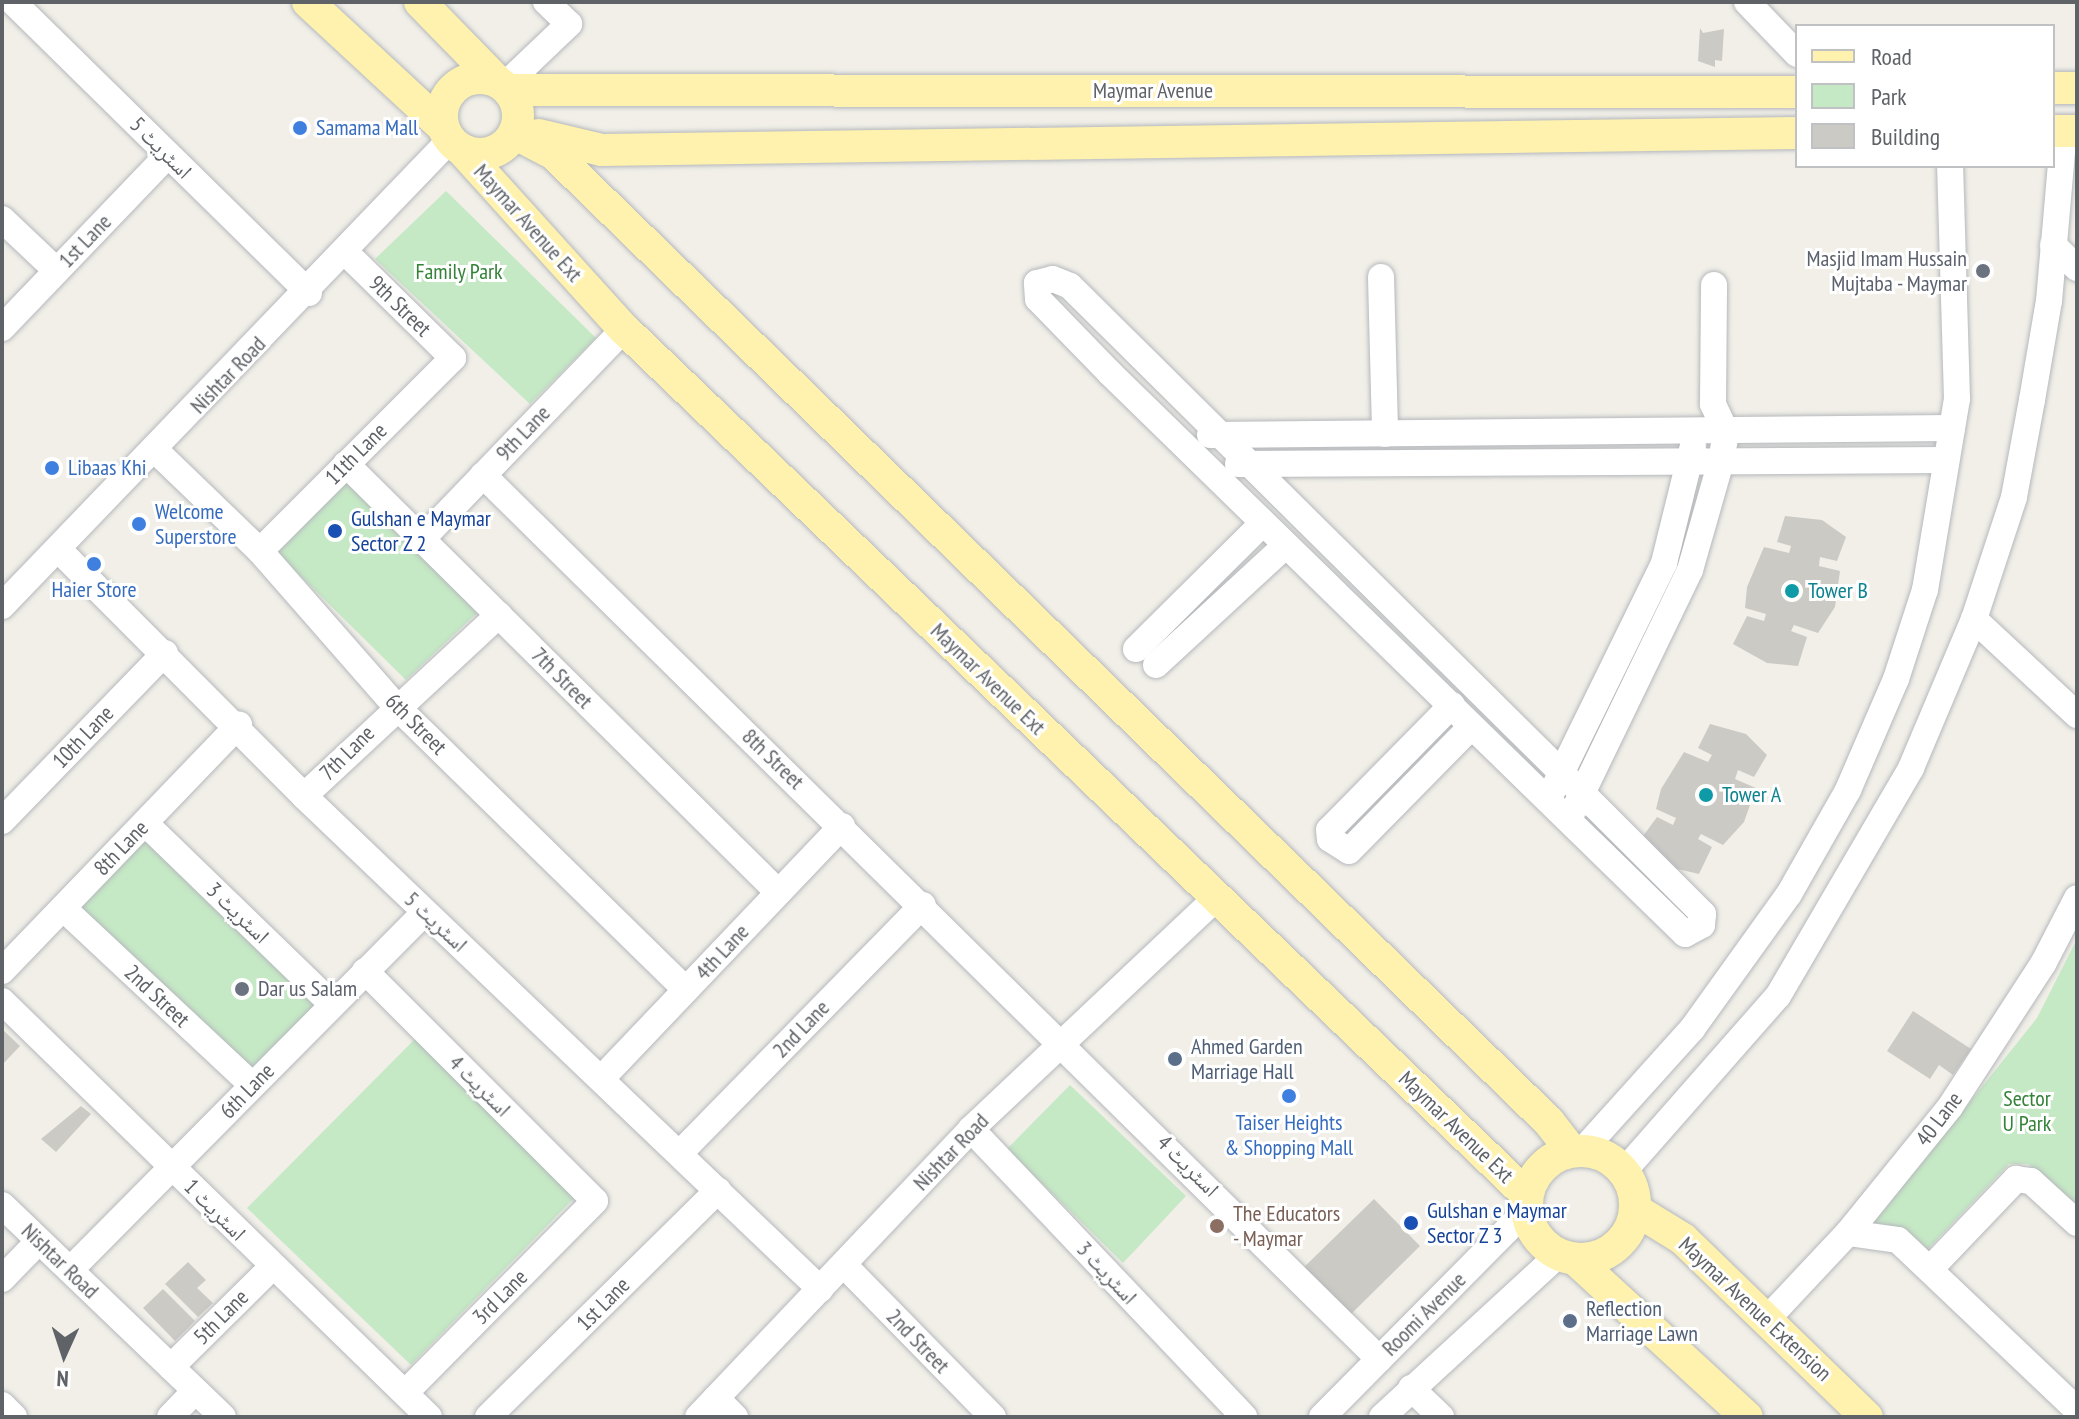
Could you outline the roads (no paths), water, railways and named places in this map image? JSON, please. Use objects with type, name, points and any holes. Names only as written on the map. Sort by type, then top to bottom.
[{"type":"main road","name":"Maymar Avenue Ext","points":[[308,2],[452,139],[624,329],[1216,898],[1526,1203]]},
{"type":"main road","points":[[420,2],[503,86],[515,129],[554,154],[1577,1151],[1606,1156],[1624,1171],[1636,1210],[1616,1248],[1567,1258]]},
{"type":"main road","points":[[503,86],[468,79],[454,86],[445,98],[452,139],[492,152],[515,129]]},
{"type":"main road","name":"Maymar Avenue","points":[[503,86],[1795,92]]},
{"type":"main road","points":[[2055,88],[2077,88]]},
{"type":"main road","points":[[515,129],[565,146],[602,150],[1795,133]]},
{"type":"main road","points":[[1577,1151],[1535,1175],[1526,1203],[1531,1229],[1747,1417]]},
{"type":"main road","name":"Maymar Avenue Extension","points":[[1636,1210],[1683,1239],[1769,1317],[1867,1417]]},
{"type":"street","name":"اسٹریٹ 5","points":[[13,2],[309,293]]},
{"type":"street","points":[[503,86],[569,24],[546,2]]},
{"type":"street","points":[[1747,2],[1795,52]]},
{"type":"street","points":[[1624,1171],[1778,996],[1911,768],[1974,619],[2014,497],[2053,245],[2065,131]]},
{"type":"street","name":"Nishtar Road","points":[[2,606],[347,254],[452,139]]},
{"type":"street","name":"1st Lane","points":[[2,328],[168,155]]},
{"type":"street","points":[[1577,1151],[1692,1029],[1789,894],[1848,790],[1896,679],[1925,590],[1952,428],[1959,299],[1950,168]]},
{"type":"street","points":[[2,219],[56,270]]},
{"type":"street","points":[[2053,245],[2077,268]]},
{"type":"street","name":"9th Street","points":[[347,254],[453,358]]},
{"type":"street","points":[[1381,277],[1385,434]]},
{"type":"street","points":[[1053,279],[1070,286],[1703,914],[1702,925],[1685,934],[1470,728],[1452,705],[1178,438],[1038,299],[1037,283],[1053,279]]},
{"type":"street","points":[[1569,821],[1690,570],[1721,461],[1726,432],[1713,404],[1714,285]]},
{"type":"street","name":"9th Lane","points":[[423,538],[624,329]]},
{"type":"street","name":"11th Lane","points":[[260,551],[453,358]]},
{"type":"street","points":[[1547,800],[1664,563],[1691,461],[1695,432],[1713,404]]},
{"type":"street","points":[[1178,438],[1218,435],[1952,428]]},
{"type":"street","name":"6th Street","points":[[155,450],[260,551],[395,705],[686,990]]},
{"type":"street","points":[[1208,469],[1246,463],[1946,460]]},
{"type":"street","name":"7th Street","points":[[346,464],[778,892]]},
{"type":"street","name":"8th Street","points":[[483,475],[1064,1042]]},
{"type":"street","points":[[1263,523],[1146,657],[1286,545]]},
{"type":"street","name":"اسٹریٹ 5","points":[[58,549],[239,725],[304,796],[820,1289]]},
{"type":"street","name":"7th Lane","points":[[304,796],[395,705],[499,615]]},
{"type":"street","points":[[1974,619],[2077,715]]},
{"type":"street","name":"10th Lane","points":[[2,821],[165,653]]},
{"type":"street","points":[[1452,705],[1329,830],[1330,839],[1349,851],[1470,728]]},
{"type":"street","name":"8th Lane","points":[[2,971],[239,725]]},
{"type":"street","name":"اسٹریٹ 3","points":[[145,823],[332,1004]]},
{"type":"street","name":"4th Lane","points":[[602,1078],[842,826]]},
{"type":"street","name":"Nishtar Road","points":[[707,1407],[971,1129],[1216,898]]},
{"type":"street","name":"40 Lane","points":[[1769,1317],[1848,1233],[1950,1107],[2043,964],[2077,898]]},
{"type":"street","name":"2nd Lane","points":[[680,1153],[923,905]]},
{"type":"street","name":"2nd Street","points":[[63,908],[252,1085]]},
{"type":"street","name":"6th Lane","points":[[70,1270],[425,912]]},
{"type":"street","name":"اسٹریٹ 4","points":[[365,971],[595,1201]]},
{"type":"street","name":"اسٹریٹ 1","points":[[2,1001],[429,1417]]},
{"type":"street","name":"اسٹریٹ 4","points":[[1064,1042],[1379,1359]]},
{"type":"street","name":"اسٹریٹ 3","points":[[971,1129],[1244,1417]]},
{"type":"street","points":[[1932,1267],[2016,1179],[2031,1181],[2077,1223]]},
{"type":"street","name":"1st Lane","points":[[488,1417],[718,1190]]},
{"type":"street","name":"3rd Lane","points":[[405,1393],[595,1201]]},
{"type":"street","name":"Roomi Avenue","points":[[1322,1417],[1526,1203]]},
{"type":"street","name":"Nishtar Road","points":[[2,1205],[223,1417]]},
{"type":"street","points":[[1848,1233],[1898,1240],[1932,1267],[2077,1410]]},
{"type":"street","points":[[2,1279],[39,1241]]},
{"type":"street","name":"Roomi Avenue","points":[[1382,1417],[1411,1388],[1567,1258]]},
{"type":"street","name":"2nd Street","points":[[844,1265],[993,1417]]},
{"type":"street","name":"5th Lane","points":[[171,1367],[272,1267]]},
{"type":"street","points":[[1411,1388],[1441,1417]]},
{"type":"street","points":[[170,1417],[195,1391]]},
{"type":"street","points":[[2,1405],[14,1417]]},
{"type":"street","points":[[707,1407],[735,1417]]},
{"type":"place","name":"Samama Mall","points":[[300,128]]},
{"type":"place","name":"Masjid Imam Hussain Mujtaba - Maymar","points":[[1983,271]]},
{"type":"place","name":"Libaas Khi","points":[[52,468]]},
{"type":"place","name":"Welcome Superstore","points":[[139,524]]},
{"type":"place","name":"Gulshan e Maymar Sector Z 2","points":[[335,531]]},
{"type":"place","name":"Haier Store","points":[[94,564]]},
{"type":"place","name":"Tower B","points":[[1792,591]]},
{"type":"place","name":"Tower A","points":[[1706,795]]},
{"type":"place","name":"Dar us Salam","points":[[242,989]]},
{"type":"place","name":"Ahmed Garden Marriage Hall","points":[[1175,1059]]},
{"type":"place","name":"Taiser Heights & Shopping Mall","points":[[1289,1096]]},
{"type":"place","name":"Gulshan e Maymar Sector Z 3","points":[[1411,1223]]},
{"type":"place","name":"The Educators - Maymar","points":[[1217,1226]]},
{"type":"place","name":"Reflection Marriage Lawn","points":[[1570,1321]]},
{"type":"park label","name":"Family Park","points":[[459,272]]},
{"type":"park label","name":"Sector U Park","points":[[2027,1110]]}]
